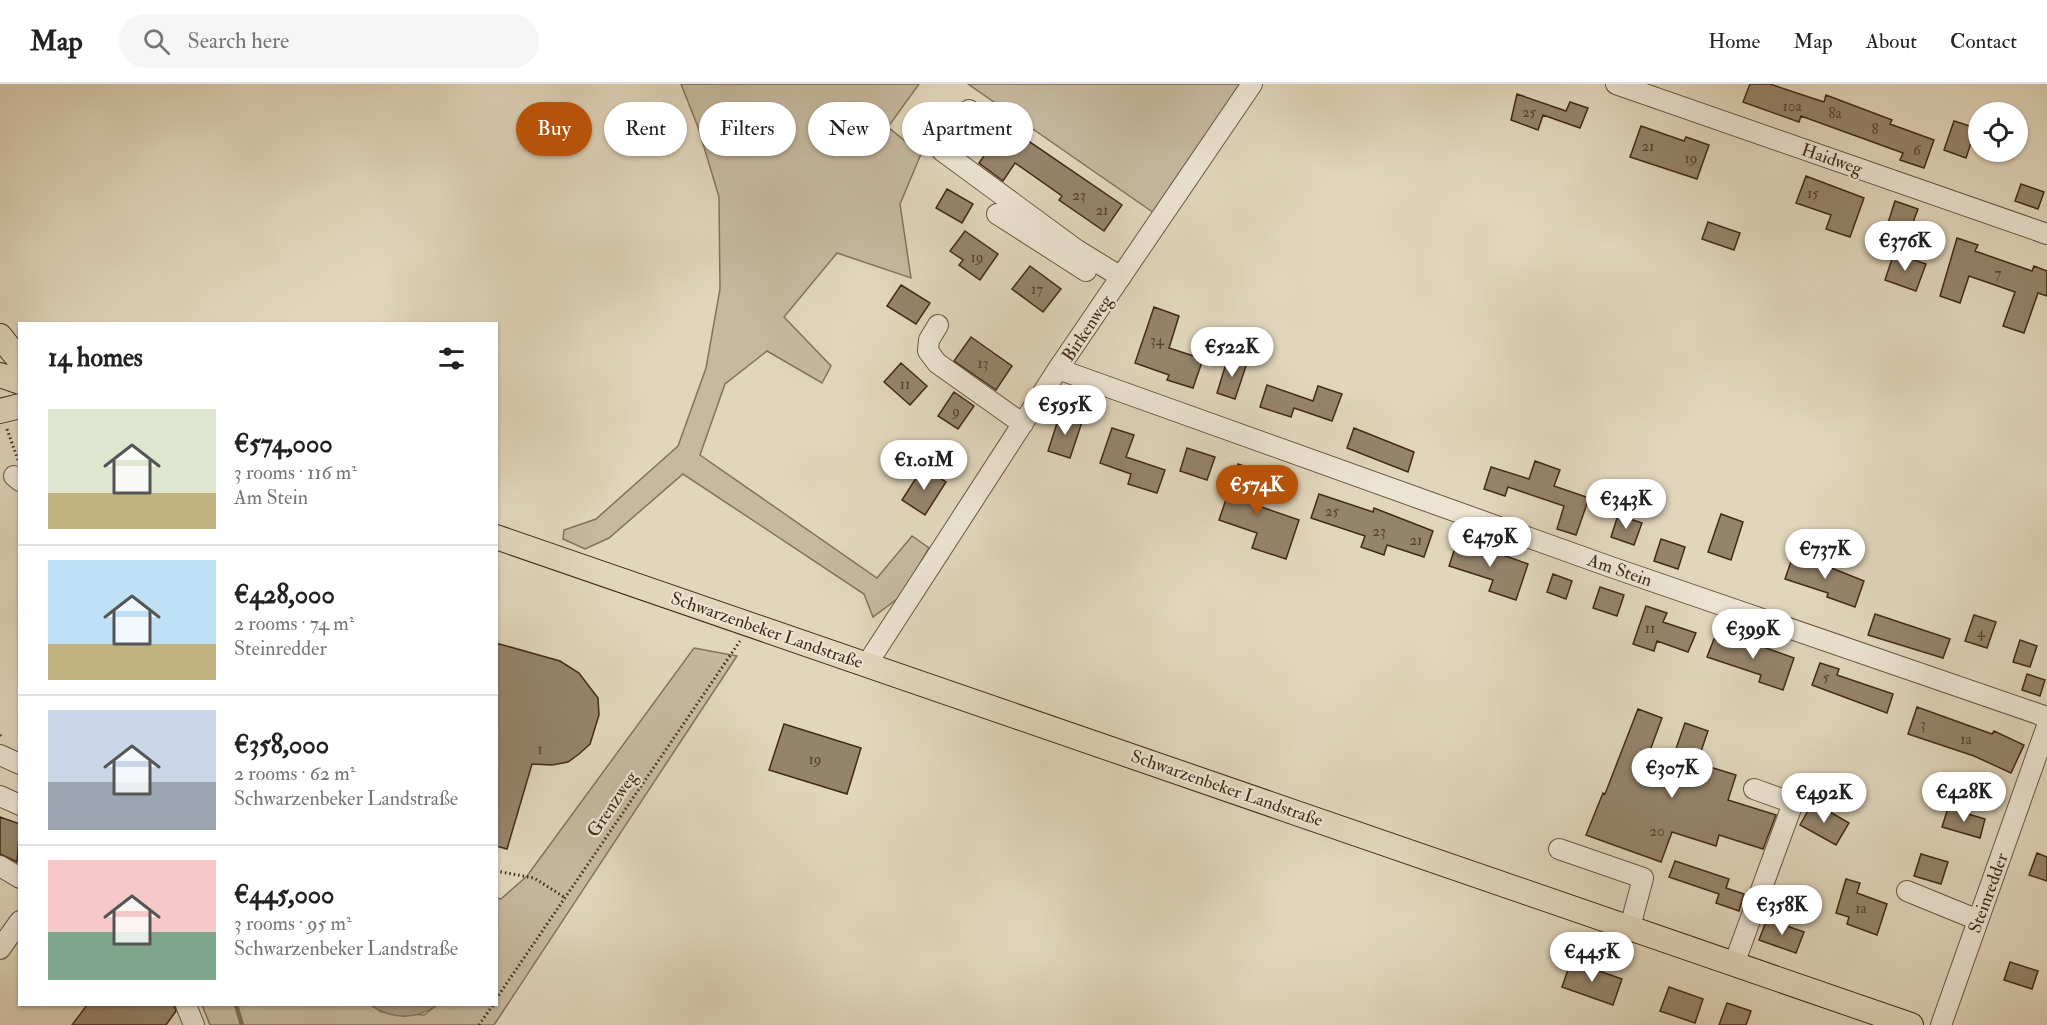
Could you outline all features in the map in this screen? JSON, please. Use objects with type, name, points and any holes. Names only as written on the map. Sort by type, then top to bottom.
[{"type":"main road","points":[[0,336],[18,358]]},
{"type":"main road","points":[[0,375],[18,381]]},
{"type":"main road","points":[[3,420],[18,408]]},
{"type":"main road","name":"Schwarzenbeker Landstraße","points":[[498,538],[1911,1025]]},
{"type":"street","name":"Birkenweg","points":[[867,664],[1058,369],[1252,84]]},
{"type":"street","name":"Haidweg","points":[[1616,84],[2047,234]]},
{"type":"street","points":[[949,156],[1077,249],[1117,283]]},
{"type":"street","points":[[997,214],[1117,283]]},
{"type":"street","points":[[938,325],[929,340],[928,351],[937,363],[1023,424]]},
{"type":"street","name":"Am Stein","points":[[1058,369],[1608,566],[2047,717]]},
{"type":"street","name":"Steinredder","points":[[1941,1025],[2046,735]]},
{"type":"street","points":[[0,742],[18,762]]},
{"type":"street","points":[[1734,964],[1794,803],[1754,789]]},
{"type":"street","points":[[0,796],[18,804]]},
{"type":"street","points":[[1559,849],[1643,878],[1630,927]]},
{"type":"street","points":[[0,866],[18,877]]},
{"type":"street","points":[[1907,891],[1978,920]]},
{"type":"street","points":[[0,949],[18,924]]},
{"type":"street","points":[[186,1006],[194,1025]]},
{"type":"path","points":[[3,420],[17,452],[17,478]]},
{"type":"path","name":"Grenzweg","points":[[498,996],[751,625]]},
{"type":"path","points":[[498,871],[534,878],[564,897]]},
{"type":"path","points":[[479,1025],[492,1006]]},
{"type":"shaded area","points":[[681,84],[919,84],[906,102],[902,102],[902,108],[890,124],[890,102],[808,102],[808,156],[890,156],[890,129],[902,138],[902,156],[920,156],[900,204],[911,278],[837,253],[784,317],[831,366],[822,383],[767,351],[725,384],[700,455],[877,578],[912,536],[929,548],[901,596],[873,617],[864,594],[683,474],[609,538],[585,549],[563,539],[564,530],[596,519],[678,446],[706,368],[720,289],[719,197],[707,156],[796,156],[796,102],[699,102],[699,130]]},
{"type":"shaded area","points":[[968,84],[1243,84],[1154,213],[1033,129],[1033,102],[994,102]]},
{"type":"shaded area","points":[[694,648],[737,656],[494,1025],[210,1025],[202,1006],[372,1006],[381,1012],[424,1015],[436,1006],[498,1006],[498,898],[501,899],[527,876]]},
{"type":"shaded area","points":[[373,1006],[435,1006],[412,1016],[396,1016]]},
{"type":"building","points":[[1750,84],[1770,84],[1824,102],[1826,95],[1892,120],[1890,124],[1934,140],[1924,168],[1900,160],[1903,153],[1801,116],[1799,122],[1743,102]]},
{"type":"building","points":[[1517,94],[1566,111],[1570,102],[1588,108],[1580,128],[1543,115],[1538,130],[1511,120]]},
{"type":"building","points":[[1954,121],[1968,125],[1966,158],[1944,150]]},
{"type":"building","points":[[1641,126],[1684,141],[1686,137],[1709,145],[1697,179],[1630,157]]},
{"type":"building","points":[[1033,144],[1122,205],[1104,231],[1059,200],[1062,196],[1015,163],[1003,181],[979,163],[984,156],[1033,156]]},
{"type":"building","points":[[1806,176],[1864,198],[1850,237],[1826,229],[1831,215],[1796,203]]},
{"type":"building","points":[[2021,184],[2044,192],[2038,209],[2015,201]]},
{"type":"building","points":[[947,189],[973,204],[962,223],[936,208]]},
{"type":"building","points":[[1895,201],[1918,209],[1909,233],[1887,226]]},
{"type":"building","points":[[1708,222],[1740,233],[1734,250],[1702,239]]},
{"type":"building","points":[[965,231],[998,254],[980,280],[959,265],[963,260],[950,251]]},
{"type":"building","points":[[1957,238],[1978,245],[1975,251],[2032,271],[2034,266],[2047,271],[2047,296],[2038,293],[2024,333],[2003,326],[2015,292],[1969,276],[1960,303],[1940,296]]},
{"type":"building","points":[[1894,253],[1926,264],[1916,291],[1885,280]]},
{"type":"building","points":[[1030,266],[1061,289],[1043,312],[1012,289]]},
{"type":"building","points":[[901,285],[930,303],[916,324],[887,306]]},
{"type":"building","points":[[1154,307],[1179,316],[1169,348],[1203,359],[1193,388],[1167,380],[1169,375],[1135,363]]},
{"type":"building","points":[[971,337],[1012,366],[996,390],[954,361]]},
{"type":"building","points":[[1228,357],[1247,363],[1235,399],[1217,393]]},
{"type":"building","points":[[901,363],[927,386],[910,405],[884,382]]},
{"type":"building","points":[[1267,385],[1313,401],[1318,386],[1342,394],[1332,421],[1294,408],[1291,417],[1260,407]]},
{"type":"building","points":[[954,392],[974,406],[958,429],[938,416]]},
{"type":"building","points":[[1060,414],[1082,422],[1070,458],[1048,451]]},
{"type":"building","points":[[1112,428],[1134,435],[1126,457],[1165,470],[1157,493],[1128,484],[1131,474],[1100,463]]},
{"type":"building","points":[[1354,428],[1414,452],[1408,472],[1347,448]]},
{"type":"building","points":[[1187,448],[1215,457],[1207,480],[1180,471]]},
{"type":"building","points":[[1535,461],[1560,470],[1554,486],[1589,498],[1576,535],[1557,529],[1564,506],[1508,487],[1505,496],[1484,489],[1491,467],[1529,479]]},
{"type":"building","points":[[1238,464],[1261,472],[1250,503],[1299,520],[1286,559],[1252,548],[1257,533],[1219,520]]},
{"type":"building","points":[[923,467],[946,482],[925,515],[902,500]]},
{"type":"building","points":[[1319,494],[1373,512],[1374,508],[1433,531],[1424,557],[1387,545],[1384,555],[1361,547],[1365,536],[1311,518]]},
{"type":"building","points":[[1721,514],[1743,522],[1731,560],[1708,552]]},
{"type":"building","points":[[1618,515],[1642,523],[1634,545],[1611,537]]},
{"type":"building","points":[[1458,539],[1528,564],[1516,600],[1489,591],[1493,580],[1449,566]]},
{"type":"building","points":[[1661,539],[1685,547],[1678,569],[1654,561]]},
{"type":"building","points":[[1794,553],[1864,581],[1855,607],[1827,597],[1828,593],[1785,579]]},
{"type":"building","points":[[1553,574],[1572,581],[1566,599],[1547,592]]},
{"type":"building","points":[[1600,587],[1624,595],[1617,616],[1593,608]]},
{"type":"building","points":[[1646,606],[1667,613],[1663,622],[1696,633],[1688,652],[1657,641],[1654,651],[1633,644]]},
{"type":"building","points":[[1875,614],[1950,639],[1943,658],[1868,635]]},
{"type":"building","points":[[1974,615],[1996,622],[1987,648],[1965,641]]},
{"type":"building","points":[[1727,634],[1794,658],[1783,690],[1759,682],[1761,675],[1707,657],[1714,639],[1724,642]]},
{"type":"building","points":[[2020,640],[2037,646],[2030,667],[2013,662]]},
{"type":"building","points":[[498,644],[560,661],[579,673],[598,698],[599,715],[590,744],[579,754],[568,762],[552,765],[532,764],[507,849],[498,847]]},
{"type":"building","points":[[1820,663],[1839,669],[1837,675],[1893,694],[1887,713],[1812,685]]},
{"type":"building","points":[[2027,674],[2045,680],[2040,696],[2022,690]]},
{"type":"building","points":[[1917,707],[1992,734],[1994,731],[2024,745],[2011,773],[1974,756],[1908,734]]},
{"type":"building","points":[[1638,709],[1662,718],[1641,775],[1664,783],[1685,723],[1708,731],[1697,763],[1736,775],[1728,800],[1776,815],[1763,849],[1719,835],[1716,846],[1672,832],[1661,862],[1586,835],[1603,793],[1605,794]]},
{"type":"building","points":[[784,724],[861,748],[847,794],[769,770]]},
{"type":"building","points":[[1813,802],[1849,823],[1836,845],[1800,825]]},
{"type":"building","points":[[1948,808],[1985,819],[1980,838],[1942,827]]},
{"type":"building","points":[[0,817],[18,823],[17,862],[0,854]]},
{"type":"building","points":[[2037,853],[2047,857],[2047,881],[2029,875]]},
{"type":"building","points":[[1921,854],[1948,862],[1941,884],[1914,876]]},
{"type":"building","points":[[1675,861],[1729,879],[1726,888],[1744,894],[1739,911],[1716,903],[1719,894],[1669,877]]},
{"type":"building","points":[[1846,879],[1860,883],[1857,893],[1887,904],[1877,935],[1847,924],[1849,917],[1836,913]]},
{"type":"building","points":[[1767,919],[1804,932],[1796,953],[1759,940]]},
{"type":"building","points":[[1571,961],[1622,979],[1613,1005],[1562,987]]},
{"type":"building","points":[[2010,962],[2038,971],[2032,989],[2004,980]]},
{"type":"building","points":[[1669,987],[1703,999],[1695,1023],[1660,1011]]},
{"type":"building","points":[[1727,1003],[1751,1011],[1746,1025],[1719,1025]]},
{"type":"building","points":[[86,1006],[174,1006],[176,1011],[166,1025],[72,1025]]},
{"type":"waterway","points":[[236,1006],[242,1025]]}]
